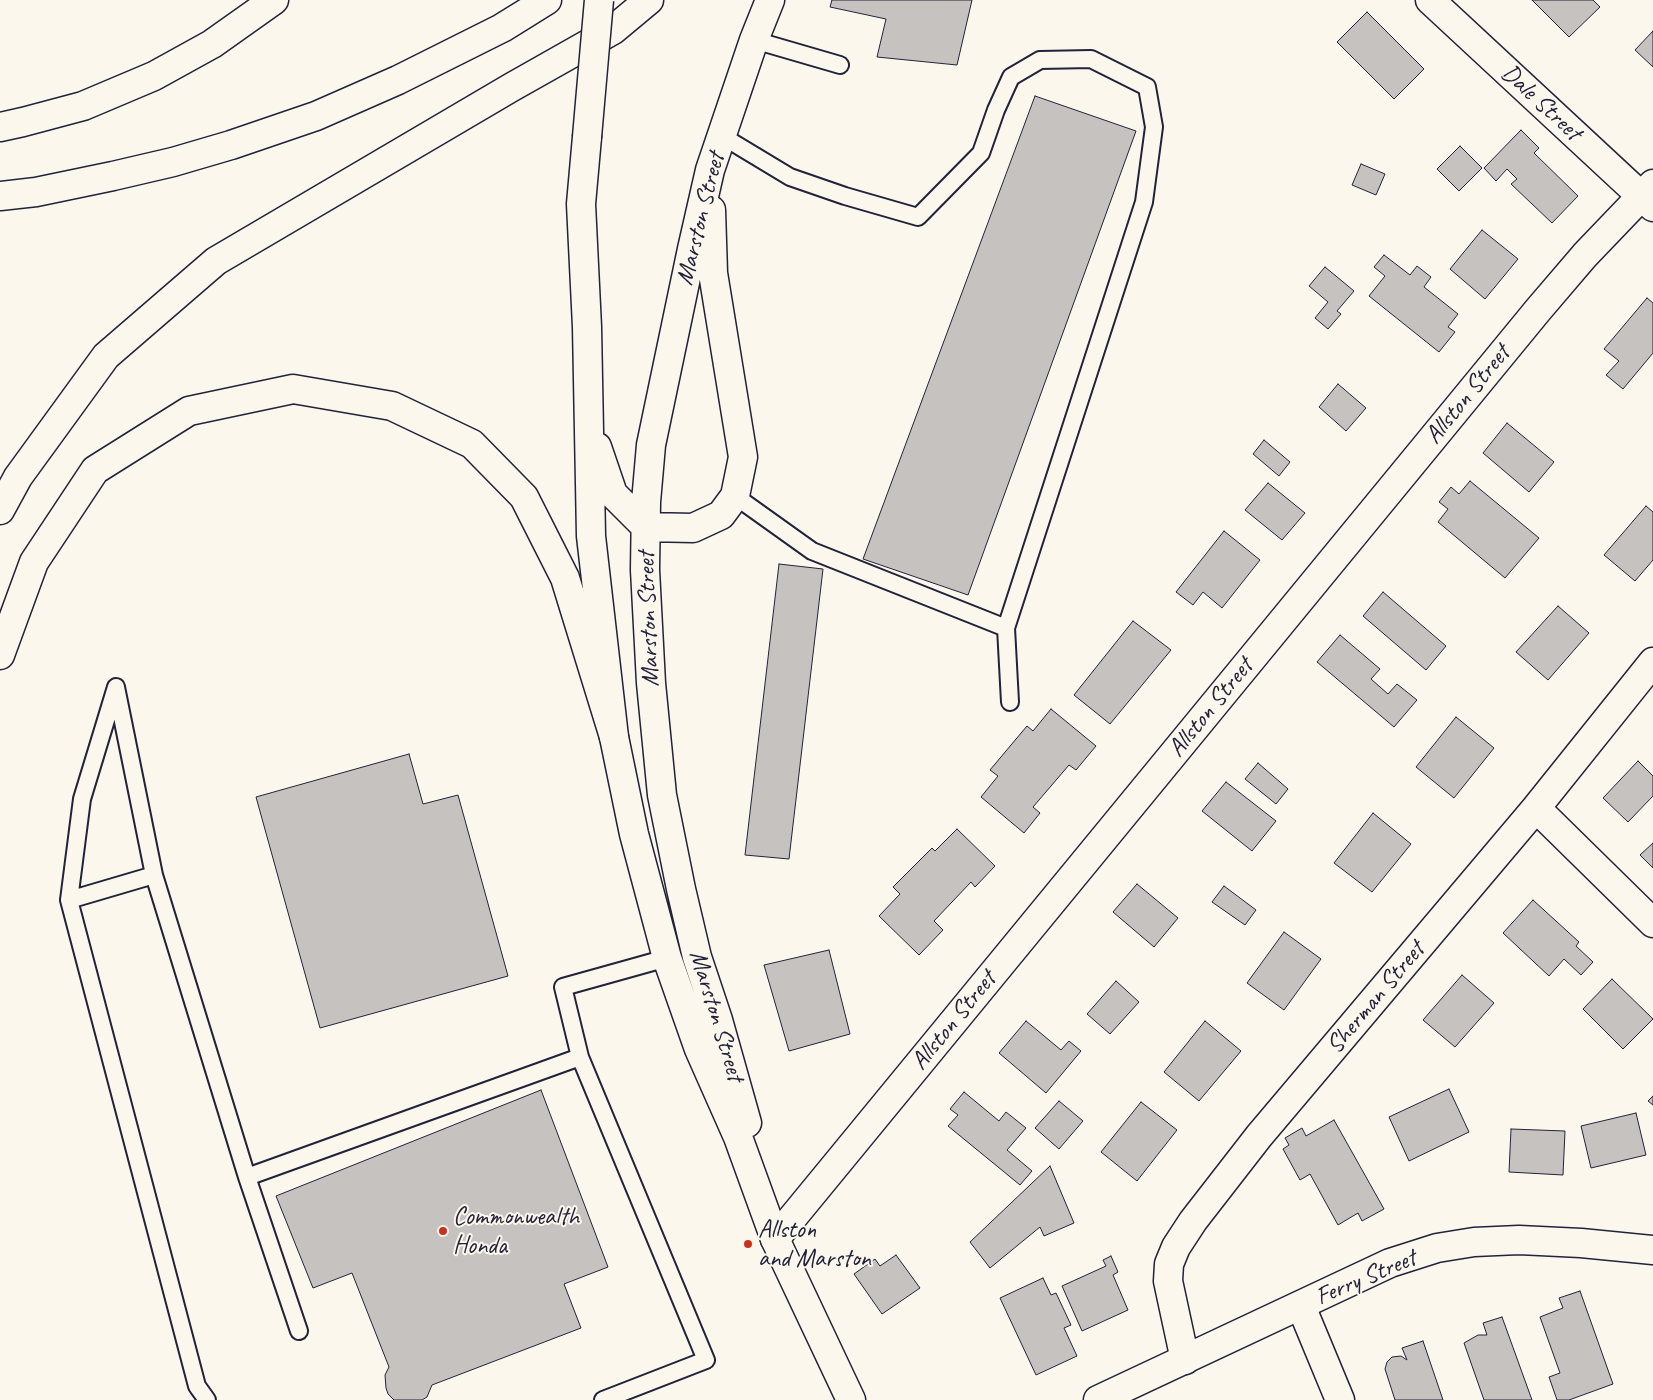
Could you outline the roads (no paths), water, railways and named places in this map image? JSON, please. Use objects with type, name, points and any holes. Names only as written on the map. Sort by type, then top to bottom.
[{"type":"main road","points":[[0,127],[83,106],[154,76],[212,44],[274,0]]},
{"type":"main road","points":[[0,196],[36,192],[173,162],[231,146],[316,116],[398,80],[502,28],[547,0]]},
{"type":"main road","name":"Marston Street","points":[[599,0],[581,204],[591,536],[614,737],[634,834],[667,958],[699,1049],[738,1137],[775,1239],[851,1400]]},
{"type":"main road","points":[[0,510],[18,477],[106,356],[216,261],[512,87],[613,30],[649,0]]},
{"type":"main road","name":"Marston Street","points":[[770,0],[754,40],[710,170],[684,285],[651,445],[645,570],[651,683],[662,795],[680,889],[697,957],[718,1020],[746,1118],[775,1239]]},
{"type":"main road","name":"Dale Street","points":[[1430,0],[1649,195]]},
{"type":"main road","points":[[589,422],[614,494],[646,528],[693,528],[721,515],[735,496],[743,457],[713,273],[710,170]]},
{"type":"main road","name":"Allston Street","points":[[775,1239],[1531,318],[1585,255],[1649,195]]},
{"type":"main road","points":[[0,655],[34,562],[95,470],[189,411],[293,389],[392,406],[472,444],[524,497],[565,578],[614,737]]},
{"type":"main road","name":"Sherman Street","points":[[1186,1360],[1168,1281],[1169,1264],[1176,1247],[1193,1221],[1259,1136],[1536,808],[1653,662]]},
{"type":"main road","points":[[1536,808],[1653,923]]},
{"type":"main road","name":"Ferry Street","points":[[1098,1400],[1390,1264],[1437,1248],[1474,1242],[1518,1240],[1581,1243],[1653,1250]]},
{"type":"main road","points":[[1301,1306],[1340,1400]]},
{"type":"lane","points":[[754,40],[840,65]]},
{"type":"lane","points":[[722,136],[790,177],[845,196],[918,217],[981,153],[996,110],[1011,77],[1040,60],[1092,59],[1147,87],[1154,127],[1144,202],[1006,628],[1010,702]]},
{"type":"lane","points":[[735,496],[812,551],[1006,628]]},
{"type":"lane","points":[[207,1400],[197,1386],[69,900],[82,799],[116,686],[154,876],[247,1177],[299,1331]]},
{"type":"lane","points":[[69,900],[154,876]]},
{"type":"lane","points":[[603,1400],[706,1360],[580,1057],[562,987],[667,958]]},
{"type":"lane","points":[[247,1177],[580,1057]]},
{"type":"place","name":"Commonwealth Honda","points":[[443,1231]]},
{"type":"place","name":"Allston and Marston","points":[[748,1244]]}]
